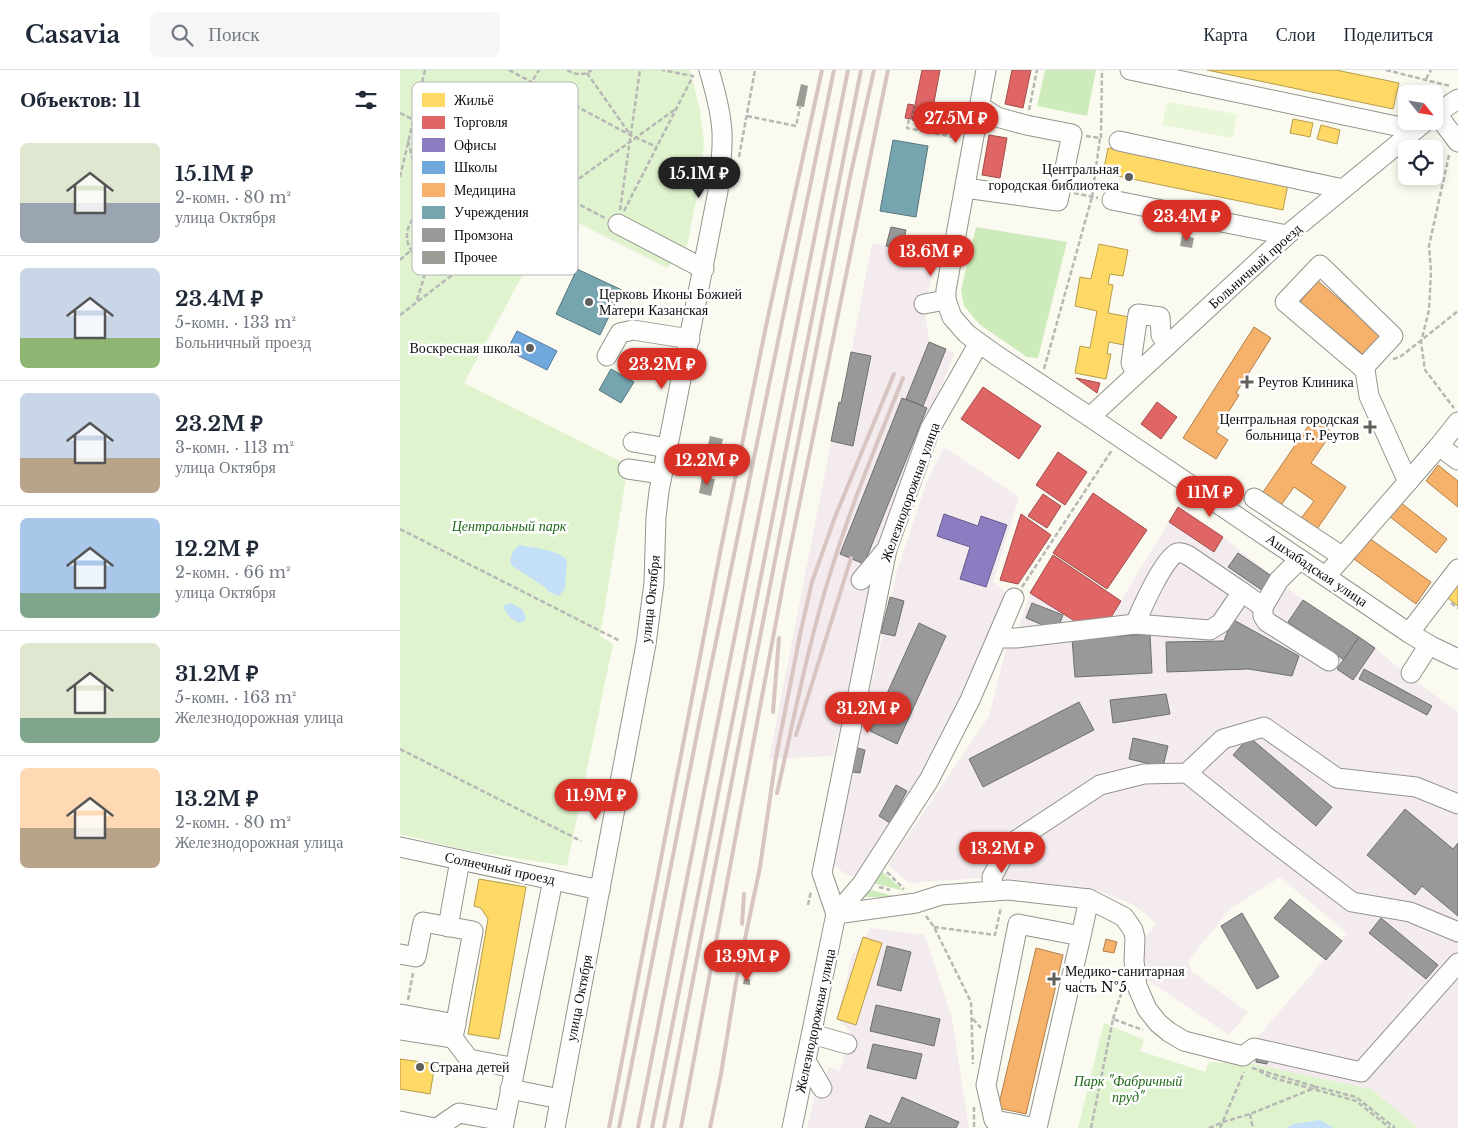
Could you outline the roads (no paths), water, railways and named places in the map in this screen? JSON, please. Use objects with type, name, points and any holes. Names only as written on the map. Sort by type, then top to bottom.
[{"type":"street","name":"улица Октября","points":[[555,1128],[650,619],[654,583],[656,516],[662,474],[718,191],[722,152],[721,117],[709,70]]},
{"type":"street","points":[[924,304],[946,300],[946,290],[986,70]]},
{"type":"street","points":[[1130,70],[1398,114]]},
{"type":"street","name":"Больничный проезд","points":[[1443,109],[1458,99]]},
{"type":"street","points":[[966,188],[1058,201],[1072,134],[997,117],[980,106]]},
{"type":"street","name":"Больничный проезд","points":[[1090,416],[1287,235],[1415,130]]},
{"type":"street","points":[[1443,130],[1455,139]]},
{"type":"street","points":[[1119,141],[1343,189]]},
{"type":"street","points":[[1112,200],[1287,235]]},
{"type":"street","points":[[618,224],[704,269]]},
{"type":"street","points":[[1365,370],[1285,302],[1320,265],[1393,336],[1367,364],[1365,370],[1369,396],[1408,482]]},
{"type":"street","name":"Ашхабадская улица","points":[[946,300],[949,310],[967,334],[1002,360],[1090,416],[1210,488],[1300,559],[1409,633],[1458,659]]},
{"type":"street","points":[[1136,374],[1131,363],[1138,314],[1160,317],[1161,335],[1168,345]]},
{"type":"street","points":[[607,356],[620,333],[633,330],[690,339]]},
{"type":"street","name":"Железнодорожная улица","points":[[792,1128],[836,914],[822,873],[887,549],[930,429],[979,343]]},
{"type":"street","points":[[1326,576],[1458,422]]},
{"type":"street","points":[[633,442],[667,448]]},
{"type":"street","points":[[1439,446],[1458,460]]},
{"type":"street","points":[[628,469],[662,474]]},
{"type":"street","points":[[1254,498],[1343,556]]},
{"type":"street","points":[[861,580],[887,549]]},
{"type":"street","points":[[1134,624],[1155,582],[1170,558],[1183,553],[1263,607]]},
{"type":"street","points":[[1300,559],[1279,580],[1263,607],[1263,616],[1267,622],[1329,662]]},
{"type":"street","points":[[1409,633],[1458,570]]},
{"type":"street","points":[[997,638],[1016,638],[1134,624],[1210,630],[1221,623],[1242,592]]},
{"type":"street","points":[[836,914],[862,884],[929,780],[970,700],[1014,598]]},
{"type":"street","points":[[1411,673],[1429,645]]},
{"type":"street","points":[[1187,773],[1223,739],[1264,727],[1337,778],[1416,787],[1458,804]]},
{"type":"street","points":[[993,891],[992,877],[1009,845],[1100,785],[1144,774],[1187,773],[1352,902],[1410,912],[1458,932]]},
{"type":"street","name":"Солнечный проезд","points":[[400,847],[600,890]]},
{"type":"street","points":[[448,926],[460,860]]},
{"type":"street","points":[[400,1121],[436,1128],[459,1113],[504,1125],[553,880]]},
{"type":"street","points":[[836,914],[916,903],[940,888],[1008,890],[1089,899],[1124,917],[1133,930],[1142,935],[1134,961],[1137,986],[1147,1009],[1158,1023],[1169,1032],[1184,1041],[1241,1052],[1244,1056],[1254,1048],[1361,1072],[1458,963]]},
{"type":"street","points":[[1081,936],[1018,924],[986,1085],[994,1120],[1037,1128],[1081,936],[1089,899]]},
{"type":"street","points":[[408,955],[423,922],[473,931],[454,1031],[469,1059],[514,1068]]},
{"type":"street","points":[[402,1020],[454,1031]]},
{"type":"street","points":[[812,1034],[847,1044]]},
{"type":"street","points":[[806,1061],[822,1088]]},
{"type":"street","points":[[510,1089],[560,1099]]},
{"type":"water","points":[[520,545],[551,551],[567,560],[565,588],[559,596],[549,592],[546,588],[511,565],[512,554]]},
{"type":"water","points":[[511,603],[523,610],[526,620],[520,623],[510,617],[503,606]]},
{"type":"water","points":[[1320,1120],[1334,1128],[1287,1128],[1293,1124]]},
{"type":"railway","points":[[609,1128],[720,553],[766,326],[822,70]]},
{"type":"railway","points":[[619,1128],[700,719],[834,70]]},
{"type":"railway","points":[[638,1128],[848,70]]},
{"type":"railway","points":[[652,1128],[861,70]]},
{"type":"railway","points":[[664,1128],[850,177],[874,70]]},
{"type":"railway","points":[[681,1128],[785,574],[888,70]]},
{"type":"railway","points":[[710,1128],[736,982],[760,867],[776,757],[812,582],[835,517],[894,374]]},
{"type":"railway","points":[[777,793],[808,654],[831,571],[856,498],[903,378]]},
{"type":"railway","points":[[796,735],[851,558]]},
{"type":"railway","points":[[773,712],[779,638]]},
{"type":"railway","points":[[742,924],[744,894]]},
{"type":"place","name":"Центральная городская библиотека","points":[[1129,177]]},
{"type":"place","name":"Церковь Иконы Божией Матери Казанская","points":[[589,302]]},
{"type":"place","name":"Воскресная школа","points":[[530,348]]},
{"type":"place","name":"Реутов Клиника","points":[[1247,382]]},
{"type":"place","name":"Центральная городская больница г. Реутов","points":[[1370,427]]},
{"type":"place","name":"Медико-санитарная часть №5","points":[[1054,979]]},
{"type":"place","name":"Страна детей","points":[[420,1067]]},
{"type":"park label","name":"Центральный парк","points":[[509,526]]},
{"type":"park label","name":"Парк \"Фабричный пруд\"","points":[[1128,1090]]}]
